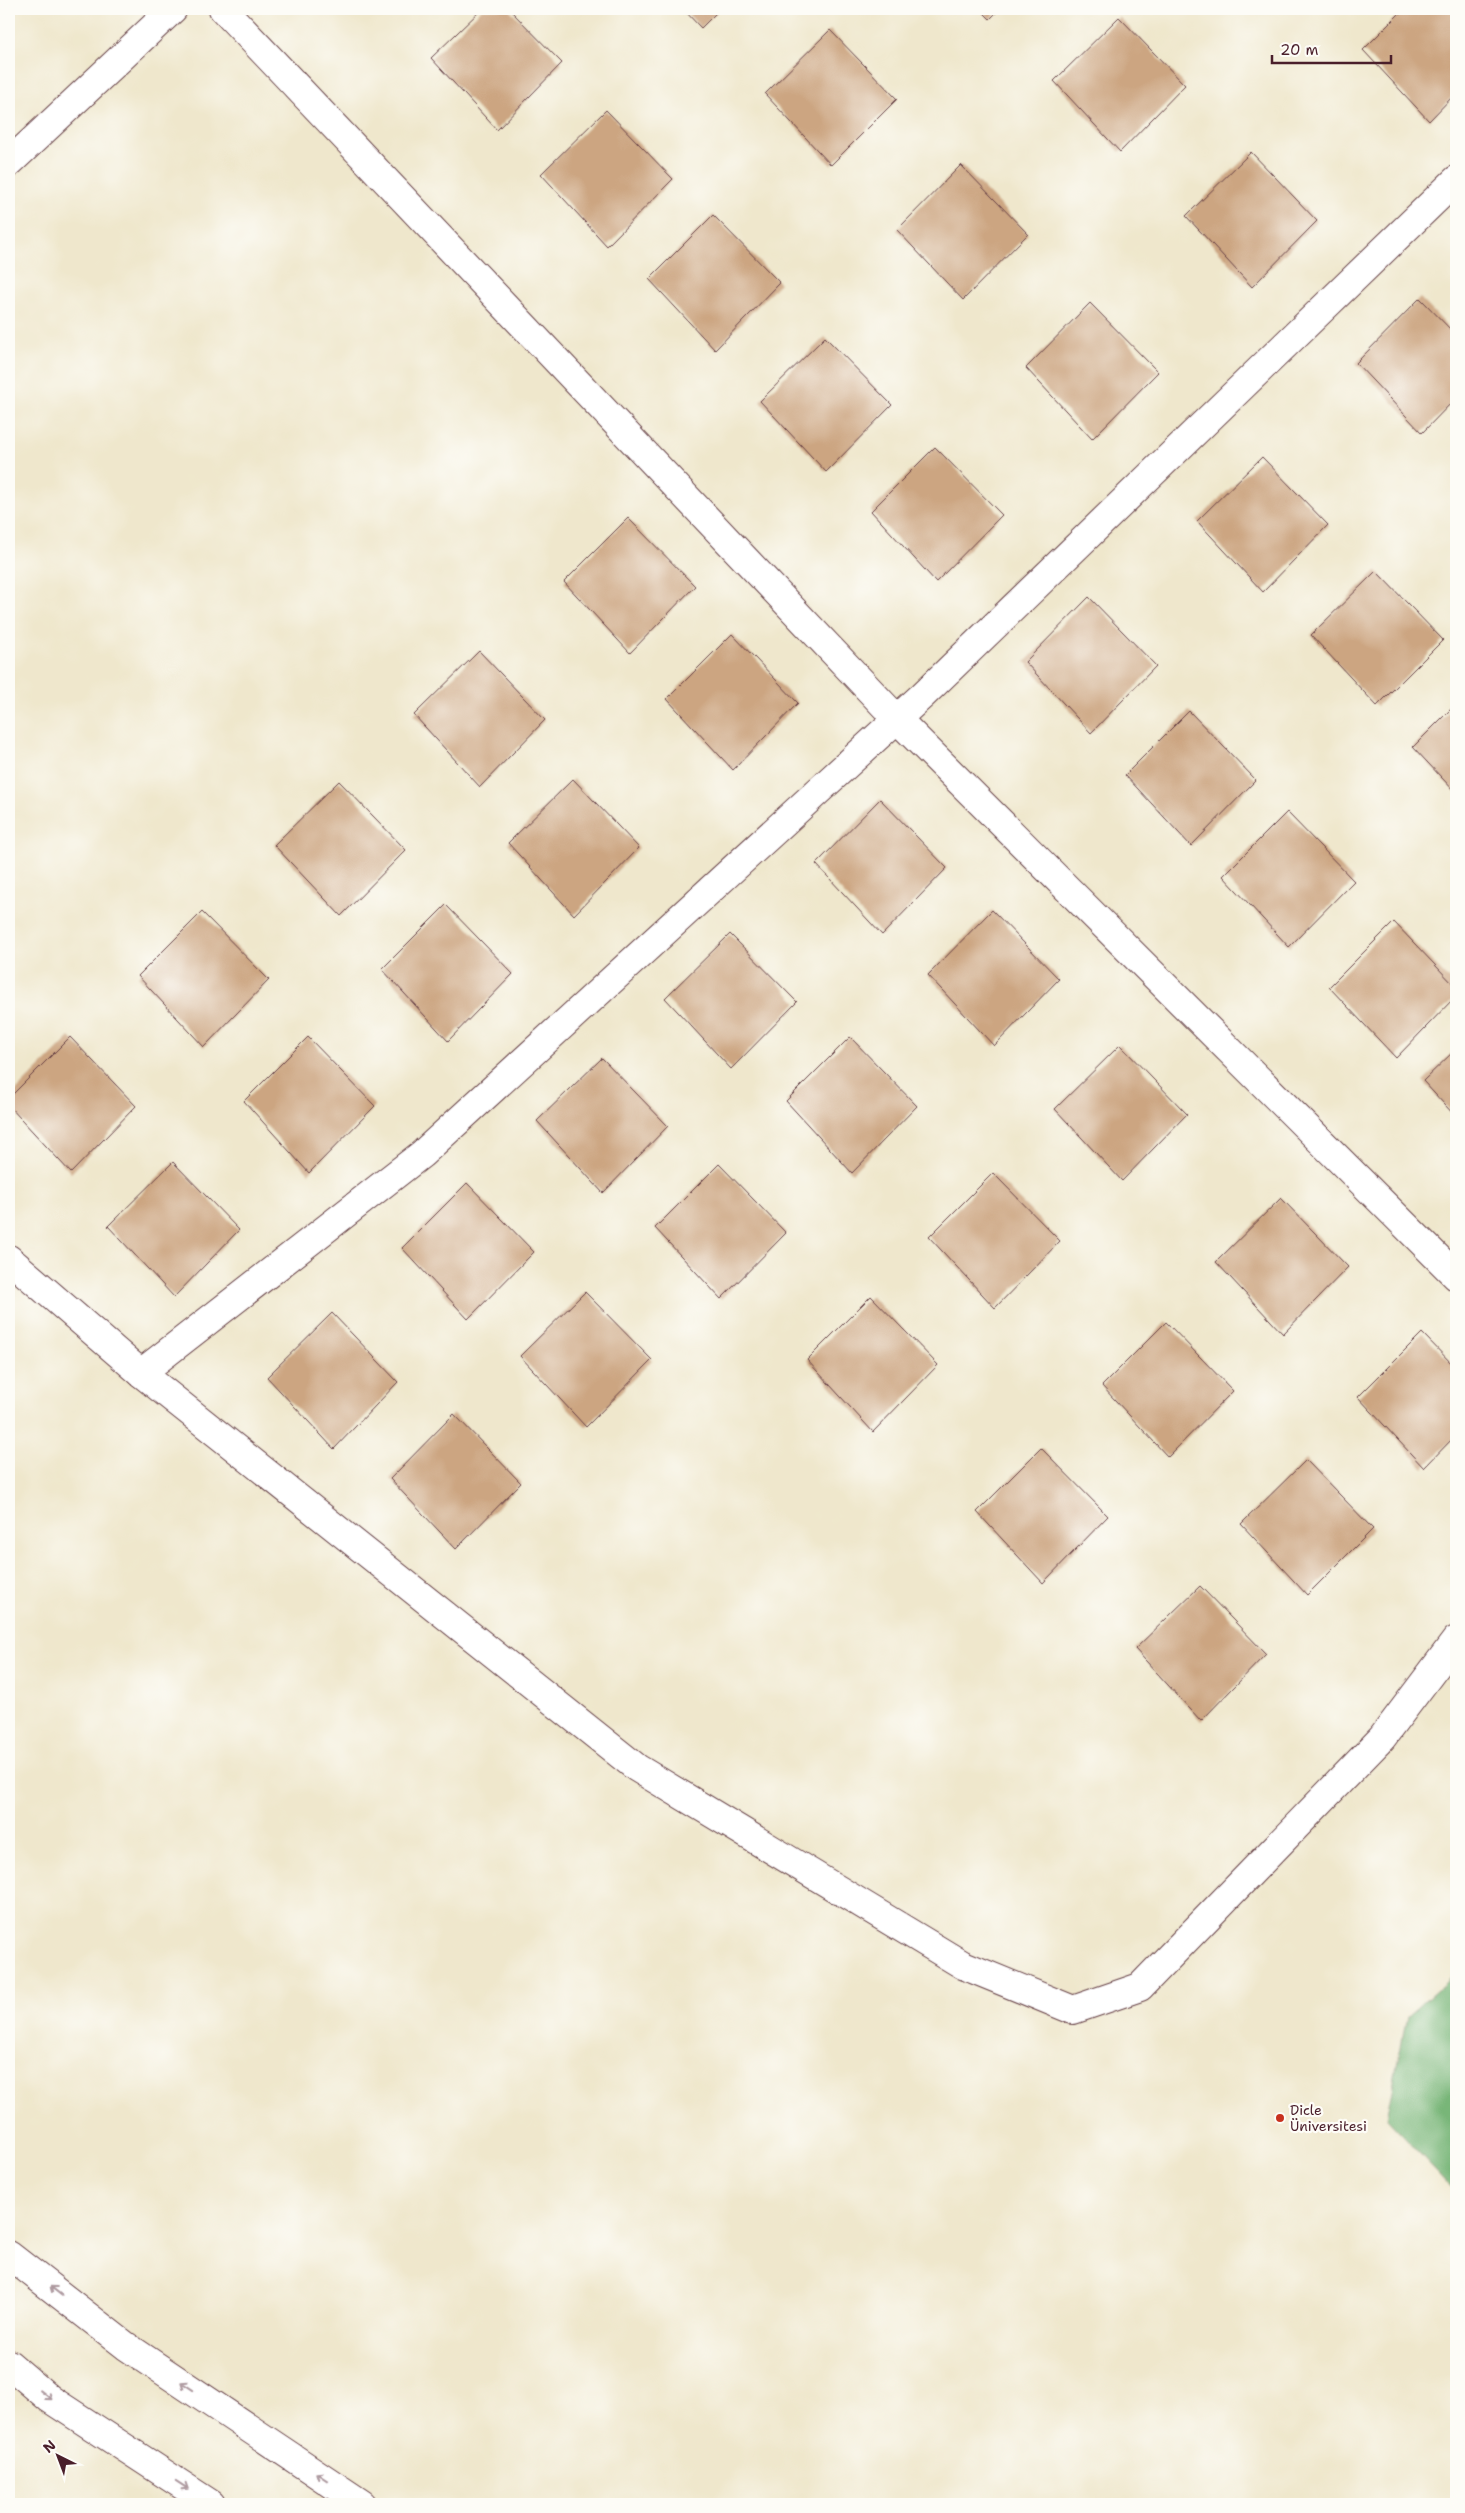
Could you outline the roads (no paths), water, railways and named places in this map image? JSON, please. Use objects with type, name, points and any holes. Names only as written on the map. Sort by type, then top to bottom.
[{"type":"street","points":[[9,163],[173,9]]},
{"type":"street","points":[[223,9],[897,719],[1456,1276]]},
{"type":"street","points":[[141,1373],[422,1154],[897,719],[1456,180]]},
{"type":"street","points":[[9,1259],[141,1373],[637,1768],[964,1965],[1073,2010],[1140,1987],[1382,1738],[1456,1640]]},
{"type":"street","points":[[9,2255],[126,2346],[362,2504]]},
{"type":"street","points":[[9,2364],[50,2399],[211,2504]]},
{"type":"place","name":"Dicle Üniversitesi","points":[[1280,2118]]}]
